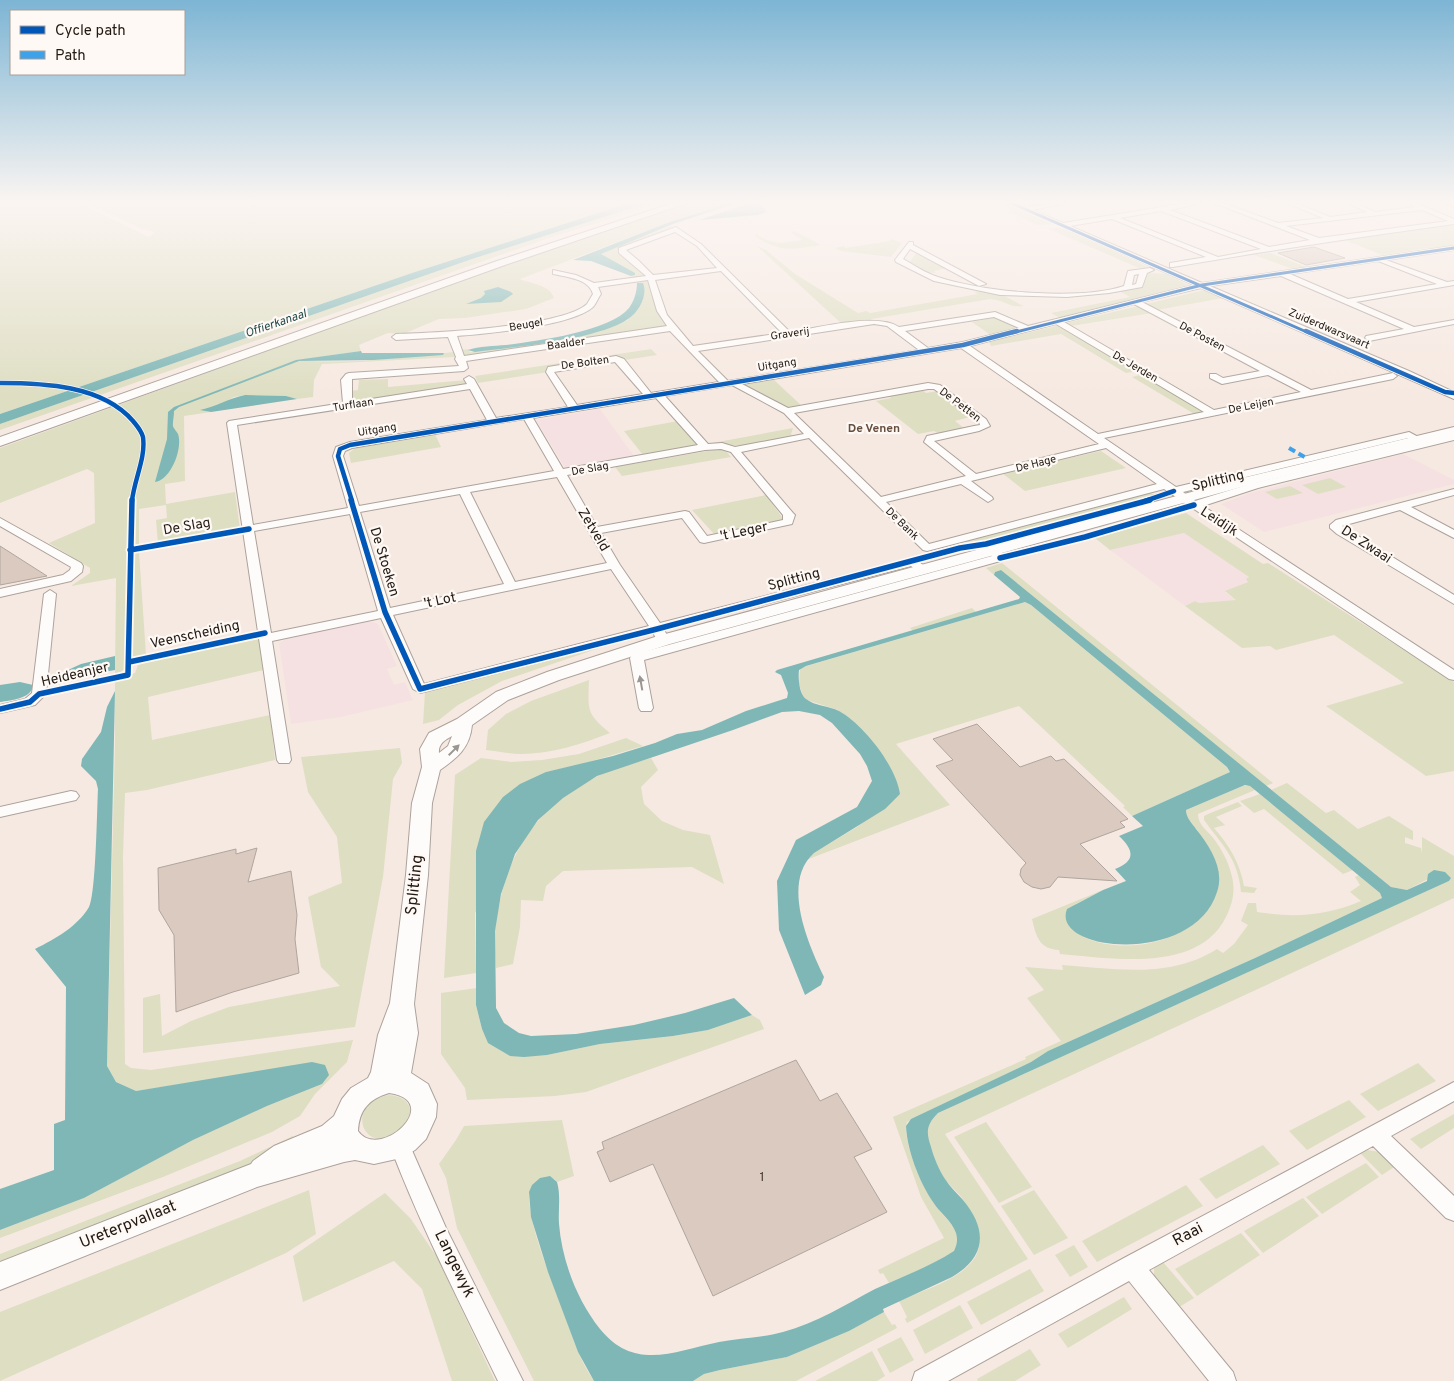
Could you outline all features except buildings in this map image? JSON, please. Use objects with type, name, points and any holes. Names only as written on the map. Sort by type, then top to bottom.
[{"type":"highway","points":[[0,433],[471,267]]},
{"type":"highway","points":[[0,442],[490,267]]},
{"type":"main road","name":"Splitting","points":[[376,1085],[383,1074],[390,1035],[402,1003],[417,875],[422,803],[431,768],[458,747],[462,740],[463,723],[502,696],[519,688],[663,639],[918,565],[994,550],[1180,495],[1413,437],[1451,435]]},
{"type":"main road","name":"Splitting","points":[[402,1003],[406,1033],[399,1073],[402,1083]]},
{"type":"main road","points":[[389,1082],[402,1083],[412,1087],[420,1094],[425,1109],[420,1126],[412,1137],[400,1146],[387,1151],[374,1152],[357,1147],[349,1139],[345,1123],[354,1101],[376,1085],[389,1082]]},
{"type":"main road","name":"Ureterpvallaat","points":[[256,1175],[284,1155],[331,1134],[345,1123]]},
{"type":"main road","name":"Ureterpvallaat","points":[[0,1276],[256,1175],[286,1168],[336,1151],[357,1147]]},
{"type":"street","points":[[642,267],[655,286],[663,316],[672,328],[730,383]]},
{"type":"street","points":[[721,267],[787,334]]},
{"type":"street","points":[[914,267],[936,279],[993,290],[1051,295],[1097,293],[1123,288],[1130,286],[1141,272],[1161,268]]},
{"type":"street","points":[[952,267],[993,290]]},
{"type":"street","name":"Uitgang","points":[[350,444],[963,345],[1202,286],[1327,267]]},
{"type":"street","points":[[1400,267],[1452,285]]},
{"type":"street","name":"Zuiderdwarsvaart","points":[[1161,268],[1454,396]]},
{"type":"street","points":[[556,272],[578,278],[593,285],[723,270]]},
{"type":"street","points":[[1123,288],[1139,285],[1141,272]]},
{"type":"street","points":[[1283,274],[1414,330]]},
{"type":"street","name":"Beugel","points":[[396,337],[452,335],[500,330],[569,316],[592,304],[597,292],[593,285]]},
{"type":"street","points":[[1348,301],[1452,285]]},
{"type":"street","name":"De Posten","points":[[1134,302],[1311,394]]},
{"type":"street","points":[[898,330],[995,314],[1027,329]]},
{"type":"street","name":"De Jerden","points":[[1056,321],[1214,414]]},
{"type":"street","name":"Graverij","points":[[692,349],[874,322],[889,324],[927,351]]},
{"type":"street","points":[[1370,338],[1454,322]]},
{"type":"street","name":"Baalder","points":[[348,406],[346,380],[350,376],[462,364],[672,328]]},
{"type":"street","points":[[452,335],[462,364],[493,422]]},
{"type":"street","name":"Leidijk","points":[[963,345],[1180,495],[1454,676]]},
{"type":"street","name":"De Bolten","points":[[574,408],[550,372],[551,369],[616,359],[621,361],[654,395]]},
{"type":"street","points":[[1213,376],[1222,381],[1269,372]]},
{"type":"street","name":"De Leijen","points":[[1096,437],[1393,376]]},
{"type":"street","name":"De Bank","points":[[730,383],[787,411],[927,548],[1180,495]]},
{"type":"street","name":"Turflaan","points":[[249,529],[232,423],[473,386]]},
{"type":"street","name":"De Petten","points":[[787,411],[928,386],[937,387],[983,421],[985,426],[931,438],[929,442],[975,478]]},
{"type":"street","points":[[654,395],[705,447]]},
{"type":"street","name":"Zetveld","points":[[527,416],[614,565],[663,639]]},
{"type":"street","name":"De Slag","points":[[249,529],[705,447],[722,446],[735,450],[812,435]]},
{"type":"street","name":"Splitting","points":[[1180,495],[1254,486],[1451,435]]},
{"type":"street","name":"De Stoeken","points":[[350,444],[340,449],[338,456],[385,612],[420,689]]},
{"type":"street","name":"De Hage","points":[[878,501],[1107,445]]},
{"type":"street","name":"'t Leger","points":[[594,532],[685,514],[704,540],[788,522],[789,515],[735,450]]},
{"type":"street","points":[[964,481],[988,499]]},
{"type":"street","points":[[464,491],[510,586]]},
{"type":"street","points":[[1401,506],[1454,492]]},
{"type":"street","points":[[1401,506],[1454,535]]},
{"type":"street","name":"De Zwaai","points":[[1401,506],[1340,522],[1336,525],[1336,528],[1454,600]]},
{"type":"street","points":[[0,521],[78,566],[76,572],[67,578],[0,593]]},
{"type":"street","points":[[249,529],[284,760]]},
{"type":"street","name":"Splitting","points":[[420,689],[663,639],[1000,558],[994,550]]},
{"type":"street","name":"'t Lot","points":[[266,635],[614,565]]},
{"type":"street","name":"Heideanjer","points":[[0,709],[30,702],[39,694],[50,594]]},
{"type":"street","name":"Splitting","points":[[646,708],[637,658],[663,639]]},
{"type":"street","points":[[0,812],[71,796]]},
{"type":"street","name":"Raai","points":[[930,1380],[1132,1266],[1454,1091]]},
{"type":"street","points":[[1375,1134],[1454,1212]]},
{"type":"street","name":"Langewyk","points":[[400,1146],[435,1226],[511,1381]]},
{"type":"street","points":[[1132,1266],[1224,1381]]},
{"type":"shaded area","points":[[600,409],[634,456],[565,468],[536,420]]},
{"type":"shaded area","points":[[1403,454],[1454,480],[1454,484],[1264,532],[1221,504],[1250,493]]},
{"type":"shaded area","points":[[1184,533],[1249,577],[1249,581],[1225,592],[1236,600],[1199,603],[1195,601],[1185,606],[1110,550]]},
{"type":"shaded area","points":[[365,622],[378,624],[397,666],[387,669],[394,685],[405,682],[413,700],[341,717],[291,724],[279,643],[286,639]]},
{"type":"green space","points":[[0,267],[429,267],[415,272],[0,414]]},
{"type":"green space","points":[[448,267],[465,267],[0,430],[0,424]]},
{"type":"green space","points":[[500,267],[550,267],[520,279],[544,287],[552,293],[554,298],[526,309],[465,318],[439,319],[403,334],[388,333],[359,345],[361,351],[300,360],[358,361],[454,352],[455,357],[322,364],[314,380],[313,397],[297,399],[286,396],[245,395],[234,397],[220,405],[202,410],[211,412],[184,416],[185,481],[165,484],[166,504],[235,492],[240,529],[158,544],[156,520],[167,518],[166,505],[139,509],[139,552],[146,655],[133,660],[120,673],[115,674],[116,578],[71,586],[90,573],[90,568],[49,543],[95,523],[94,473],[87,469],[0,503],[0,448]]},
{"type":"green space","points":[[623,267],[636,267],[650,281],[649,283],[659,310],[668,326],[462,357],[460,350],[469,349],[470,352],[475,352],[589,333],[628,320],[640,283],[637,283],[632,276],[635,275]]},
{"type":"green space","points":[[780,267],[787,267],[858,313],[866,311],[870,313],[978,294],[974,292],[981,291],[1000,294],[1023,306],[1014,306],[990,299],[842,324]]},
{"type":"green space","points":[[916,267],[947,268],[934,271],[936,273],[929,273]]},
{"type":"green space","points":[[1288,267],[1312,269],[1298,271]]},
{"type":"green space","points":[[1150,273],[1166,274],[1188,285],[1060,318],[1051,313],[1130,297],[1119,291],[1143,287],[1146,275]]},
{"type":"green space","points":[[1204,290],[1223,298],[1157,310],[1146,304]]},
{"type":"green space","points":[[1139,306],[1152,313],[1071,326],[1066,323]]},
{"type":"green space","points":[[997,317],[1021,328],[992,336],[972,322]]},
{"type":"green space","points":[[1060,325],[1138,371],[1126,373],[1061,334],[991,346],[989,342]]},
{"type":"green space","points":[[651,349],[657,355],[478,383],[475,376]]},
{"type":"green space","points":[[1144,374],[1208,413],[1196,415],[1132,377]]},
{"type":"green space","points":[[388,379],[388,387],[467,380],[470,385],[352,404],[351,391],[358,390],[359,380]]},
{"type":"green space","points":[[773,379],[803,407],[789,409],[741,384]]},
{"type":"green space","points":[[921,389],[926,393],[938,391],[974,416],[955,421],[965,429],[939,434],[934,431],[918,434],[876,401],[891,398],[888,395]]},
{"type":"green space","points":[[678,421],[699,445],[643,455],[624,431]]},
{"type":"green space","points":[[793,428],[791,434],[794,438],[746,446],[707,444]]},
{"type":"green space","points":[[435,434],[441,447],[351,463],[349,453],[356,447]]},
{"type":"green space","points":[[719,449],[725,450],[731,457],[622,476],[615,467]]},
{"type":"green space","points":[[1101,451],[1126,468],[1025,491],[1002,473]]},
{"type":"green space","points":[[1330,478],[1346,487],[1318,494],[1302,485]]},
{"type":"green space","points":[[1290,486],[1303,493],[1277,499],[1265,492]]},
{"type":"green space","points":[[1149,492],[1156,496],[969,545],[963,540]]},
{"type":"green space","points":[[766,495],[784,520],[780,523],[716,536],[692,510]]},
{"type":"green space","points":[[1186,513],[1263,564],[1268,563],[1454,682],[1454,771],[1426,776],[1326,706],[1404,683],[1334,635],[1276,650],[1270,646],[1242,648],[1185,606],[1195,601],[1199,603],[1236,600],[1225,591],[1248,582],[1246,579],[1249,577],[1184,533],[1110,550],[1095,538]]},
{"type":"green space","points":[[1002,563],[1273,783],[1266,786],[1001,570],[995,572],[994,575],[986,568]]},
{"type":"green space","points":[[1025,602],[1227,767],[1230,772],[1132,816],[1123,807],[1125,806],[1019,706],[896,744],[950,805],[806,860],[814,853],[857,827],[900,794],[838,710],[807,700],[803,696],[799,684],[800,668]]},
{"type":"green space","points":[[972,608],[976,612],[913,631],[910,628]]},
{"type":"green space","points":[[260,639],[264,670],[148,697],[152,740],[270,715],[275,760],[147,790],[125,793],[123,857],[125,1064],[131,1068],[151,1070],[353,1040],[347,1062],[315,1094],[300,1116],[272,1132],[163,1177],[0,1238],[0,1230],[84,1198],[193,1140],[267,1106],[322,1084],[188,1083],[136,1091],[116,1082],[107,1066],[115,680],[135,673],[138,665],[146,662]]},
{"type":"green space","points":[[626,639],[502,681],[458,705],[439,720],[423,724],[425,692]]},
{"type":"green space","points":[[589,680],[588,698],[590,710],[596,720],[610,733],[555,750],[532,754],[486,750],[488,730],[506,714],[531,701]]},
{"type":"green space","points":[[626,738],[643,746],[582,764],[546,772],[475,913],[476,973],[444,978],[455,775],[481,758],[511,762],[542,760],[579,754]]},
{"type":"green space","points":[[400,748],[402,763],[393,779],[383,877],[355,1027],[143,1053],[143,998],[160,994],[162,1036],[191,1021],[229,1007],[340,986],[321,967],[308,897],[342,883],[337,837],[308,792],[301,757]]},
{"type":"green space","points":[[651,758],[658,770],[641,787],[644,804],[662,821],[683,830],[710,835],[724,884],[692,867],[563,871],[546,886],[543,901],[521,900],[520,927],[513,964],[496,968],[495,929],[499,904],[514,859],[538,821],[554,804],[596,777]]},
{"type":"green space","points":[[1287,783],[1326,813],[1334,810],[1358,829],[1389,816],[1413,831],[1413,840],[1405,837],[1405,843],[1421,848],[1422,853],[1422,837],[1454,856],[1454,898],[945,1134],[1028,1259],[907,1323],[905,1319],[907,1317],[899,1301],[954,1277],[970,1264],[976,1256],[979,1247],[978,1229],[970,1211],[962,1198],[942,1175],[930,1146],[928,1124],[938,1113],[1449,881],[1451,878],[1428,879],[1407,890],[1391,887],[1271,790]]},
{"type":"green space","points":[[1250,785],[1255,790],[1198,814],[1201,825],[1220,847],[1233,879],[1232,901],[1226,917],[1213,935],[1195,947],[1174,955],[1127,959],[1060,954],[1059,950],[1052,949],[1043,944],[1037,936],[1032,919],[1103,890],[1076,904],[1083,937],[1114,945],[1146,944],[1177,934],[1191,926],[1203,916],[1198,831],[1187,817],[1186,810],[1243,786]]},
{"type":"green space","points":[[1260,794],[1353,870],[1343,874],[1264,809],[1254,813],[1240,801]]},
{"type":"green space","points":[[1238,802],[1242,806],[1216,817],[1225,825],[1214,828],[1233,855],[1240,870],[1244,886],[1257,888],[1254,893],[1241,892],[1233,861],[1204,820],[1204,816]]},
{"type":"green space","points":[[1359,875],[1380,893],[1382,898],[1255,958],[1048,1051],[1031,1062],[907,1122],[907,1140],[914,1163],[933,1202],[954,1228],[957,1234],[957,1244],[954,1251],[949,1255],[889,1283],[883,1273],[880,1274],[878,1270],[944,1238],[921,1197],[893,1117],[1026,1059],[1025,1057],[1061,1041],[1027,998],[1044,990],[1025,967],[1063,970],[1062,965],[1142,970],[1180,965],[1217,949],[1223,953],[1234,944],[1248,925],[1241,921],[1248,903],[1256,903],[1257,912],[1271,914],[1297,915],[1335,910],[1361,901],[1350,892],[1360,885],[1355,877]]},
{"type":"green space","points":[[477,988],[476,1005],[482,1029],[488,1042],[510,1056],[547,1055],[600,1044],[673,1036],[708,1030],[752,1015],[760,1020],[764,1029],[586,1092],[555,1096],[467,1100],[465,1088],[441,1054],[441,993]]},
{"type":"green space","points":[[1418,1063],[1436,1081],[1378,1111],[1360,1094]]},
{"type":"green space","points":[[389,1095],[402,1098],[408,1104],[410,1107],[410,1117],[398,1132],[386,1138],[375,1138],[368,1134],[363,1126],[362,1117],[366,1108],[375,1100]]},
{"type":"green space","points":[[1349,1100],[1366,1117],[1307,1150],[1289,1131]]},
{"type":"green space","points":[[1454,1114],[1454,1128],[1421,1149],[1410,1139]]},
{"type":"green space","points":[[562,1120],[574,1176],[557,1182],[554,1179],[529,1192],[530,1205],[536,1234],[575,1345],[594,1381],[534,1381],[457,1228],[446,1178],[439,1164],[464,1126]]},
{"type":"green space","points":[[986,1122],[1032,1187],[999,1203],[954,1137]]},
{"type":"green space","points":[[293,1136],[295,1144],[231,1177],[0,1267],[0,1254],[240,1161]]},
{"type":"green space","points":[[1263,1145],[1280,1164],[1216,1199],[1199,1179]]},
{"type":"green space","points":[[1367,1150],[1380,1152],[1397,1165],[1382,1175],[1360,1153]]},
{"type":"green space","points":[[1366,1163],[1379,1177],[1322,1214],[1306,1197]]},
{"type":"green space","points":[[1186,1185],[1203,1206],[1097,1262],[1082,1241]]},
{"type":"green space","points":[[309,1190],[316,1234],[286,1253],[0,1381],[0,1312]]},
{"type":"green space","points":[[1034,1190],[1068,1238],[1034,1255],[1001,1206]]},
{"type":"green space","points":[[385,1193],[411,1219],[437,1257],[495,1381],[452,1381],[422,1289],[394,1261],[303,1302],[293,1256]]},
{"type":"green space","points":[[1303,1198],[1319,1216],[1263,1253],[1244,1231]]},
{"type":"green space","points":[[1241,1233],[1260,1255],[1197,1296],[1175,1269]]},
{"type":"green space","points":[[1074,1245],[1088,1267],[1070,1277],[1055,1255]]},
{"type":"green space","points":[[1163,1262],[1194,1298],[1176,1309],[1154,1279],[1154,1268]]},
{"type":"green space","points":[[1030,1269],[1044,1291],[981,1325],[967,1302]]},
{"type":"green space","points":[[1124,1297],[1132,1309],[1068,1348],[1058,1334]]},
{"type":"green space","points":[[960,1305],[973,1328],[925,1354],[913,1330]]},
{"type":"green space","points":[[884,1312],[892,1325],[895,1324],[897,1328],[796,1381],[693,1381],[704,1374],[787,1357],[849,1331]]},
{"type":"green space","points":[[901,1337],[914,1360],[890,1373],[877,1349]]},
{"type":"green space","points":[[1030,1349],[1041,1365],[1015,1381],[978,1381],[977,1379]]},
{"type":"green space","points":[[872,1351],[885,1376],[877,1381],[815,1381]]},
{"type":"water","name":"Offierkanaal","points":[[429,267],[448,267],[0,424],[0,414]]},
{"type":"water","points":[[608,267],[625,267],[635,273],[635,275],[631,276]]},
{"type":"water","points":[[637,283],[643,283],[644,288],[639,308],[628,319],[614,326],[554,342],[475,352],[468,350],[553,338],[606,323],[629,308],[635,296]]},
{"type":"water","points":[[498,287],[513,294],[501,302],[466,304],[481,298],[485,294],[484,291]]},
{"type":"water","points":[[361,351],[362,353],[444,353],[443,355],[374,360],[299,361],[179,407],[174,411],[173,425],[179,440],[177,455],[171,470],[161,480],[155,482],[167,439],[168,412],[174,407],[296,360]]},
{"type":"water","points":[[245,395],[286,396],[297,399],[211,412],[200,410]]},
{"type":"water","points":[[1001,570],[1391,887],[1407,890],[1427,881],[1428,874],[1434,870],[1445,872],[1451,878],[1449,881],[938,1113],[929,1125],[928,1137],[945,1179],[963,1200],[977,1222],[980,1242],[972,1261],[952,1277],[883,1309],[884,1312],[849,1331],[787,1357],[704,1374],[693,1381],[594,1381],[578,1352],[548,1272],[531,1217],[529,1192],[532,1185],[540,1178],[550,1176],[557,1182],[559,1192],[559,1224],[567,1266],[584,1306],[600,1329],[613,1342],[627,1350],[641,1354],[656,1355],[719,1342],[775,1334],[795,1328],[925,1267],[954,1251],[957,1240],[956,1233],[928,1194],[911,1155],[906,1126],[911,1119],[1031,1062],[1048,1051],[1255,958],[1382,898],[1380,893],[1250,786],[1245,785],[1186,810],[1187,816],[1211,851],[1218,867],[1219,883],[1217,892],[1203,916],[1181,932],[1155,941],[1127,944],[1101,942],[1080,935],[1068,924],[1067,909],[1103,890],[1126,881],[1115,869],[1127,862],[1130,855],[1128,846],[1119,836],[1143,826],[1132,816],[1230,772],[1227,767],[1025,602],[806,666],[799,670],[800,686],[804,697],[814,703],[839,711],[859,726],[886,759],[900,794],[885,809],[814,853],[804,865],[799,880],[798,896],[805,931],[824,977],[821,985],[805,995],[779,930],[777,881],[796,840],[857,807],[872,781],[867,766],[860,754],[832,723],[820,715],[799,711],[782,712],[597,776],[563,798],[538,820],[515,854],[501,894],[495,931],[496,1008],[504,1023],[519,1033],[531,1036],[576,1034],[634,1025],[685,1013],[734,998],[752,1015],[708,1030],[600,1044],[547,1055],[510,1056],[488,1043],[482,1029],[476,1005],[476,851],[484,822],[503,797],[520,784],[546,772],[613,756],[677,734],[702,730],[746,711],[787,698],[788,693],[781,675],[775,672],[777,670],[1019,599],[1020,597],[994,575],[995,572]]},
{"type":"water","points":[[115,656],[115,670],[82,676],[67,676],[68,670],[81,664]]},
{"type":"water","points":[[20,682],[33,685],[32,690],[20,698],[0,702],[0,685]]},
{"type":"water","points":[[115,691],[107,1066],[116,1082],[136,1091],[312,1062],[325,1065],[329,1075],[322,1084],[267,1106],[193,1140],[84,1198],[0,1230],[0,1189],[54,1170],[54,1124],[65,1120],[66,987],[35,949],[58,937],[78,921],[89,907],[95,870],[98,789],[96,781],[81,766],[82,759],[101,732],[107,707]]},
{"type":"marked path","points":[[1289,448],[1308,459]]},
{"type":"cycle path","points":[[1159,267],[1445,392],[1454,393]]},
{"type":"cycle path","points":[[1174,491],[1156,498],[986,544],[960,548],[657,629],[420,689],[385,612],[338,456],[340,449],[350,445],[963,345],[1202,285],[1322,267]]},
{"type":"cycle path","points":[[0,383],[57,386],[96,396],[113,404],[128,415],[140,429],[143,443],[132,503],[128,675],[39,694],[30,702],[0,709]]},
{"type":"cycle path","points":[[1000,558],[1085,537],[1194,505]]},
{"type":"cycle path","points":[[130,550],[249,529]]},
{"type":"cycle path","name":"Veenscheiding","points":[[129,662],[265,633]]},
{"type":"district","name":"De Venen","points":[[874,429]]}]
